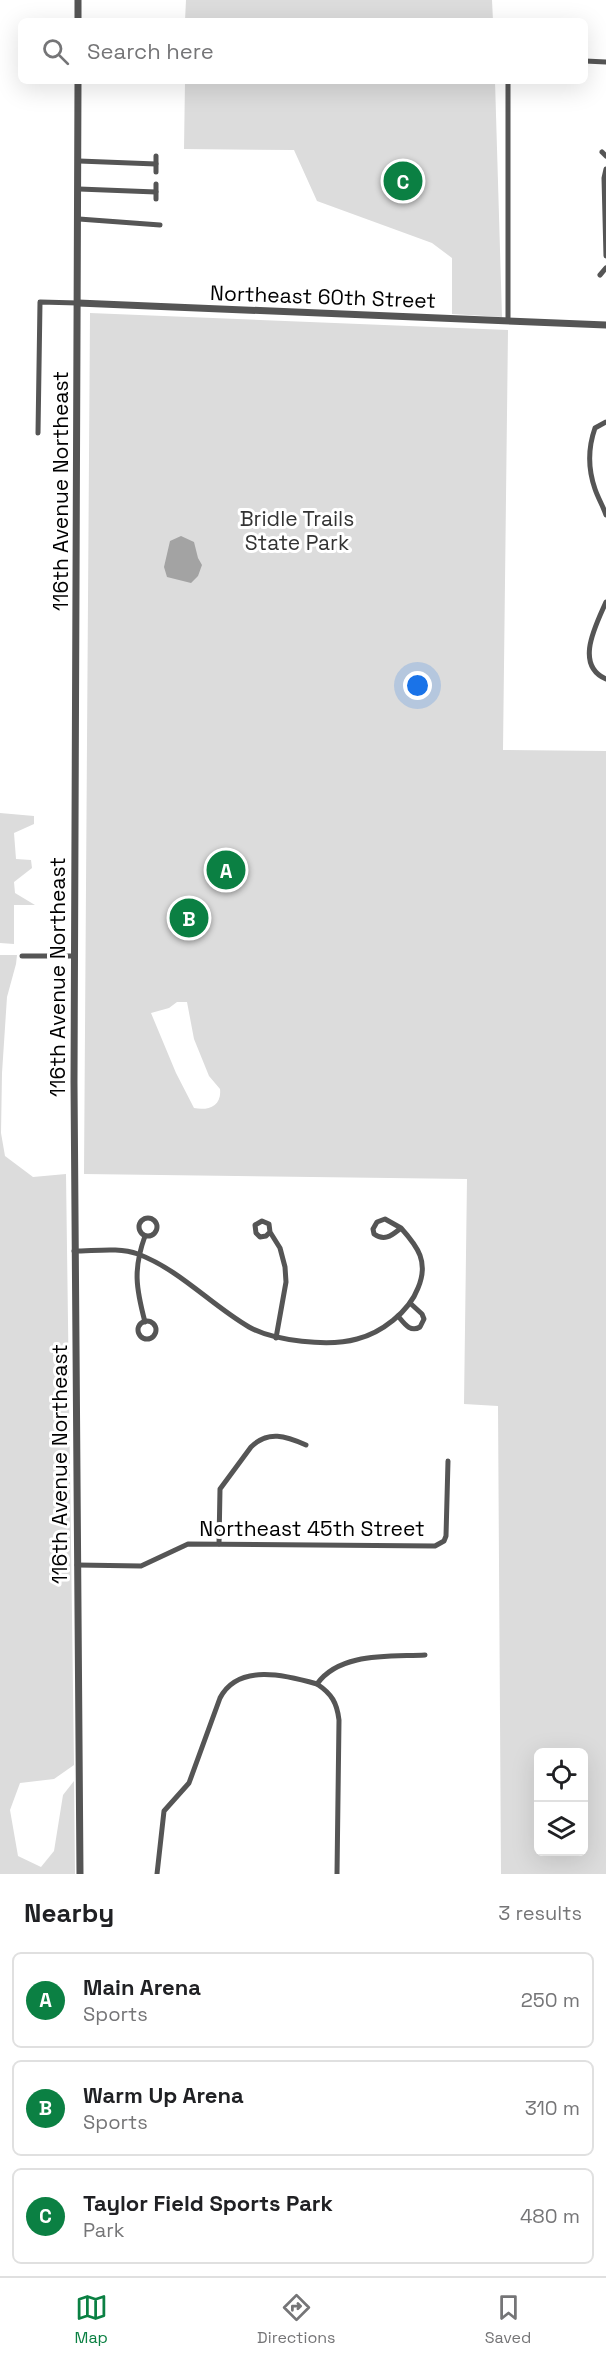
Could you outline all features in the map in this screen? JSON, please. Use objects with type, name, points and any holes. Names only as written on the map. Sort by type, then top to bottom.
[{"type":"street","points":[[78,0],[78,18]]},
{"type":"street","points":[[588,61],[606,62]]},
{"type":"street","name":"116th Avenue Northeast","points":[[78,84],[74,1251],[80,1874]]},
{"type":"street","points":[[507,84],[508,320]]},
{"type":"street","points":[[156,156],[156,172]]},
{"type":"street","points":[[79,161],[156,164]]},
{"type":"street","points":[[606,169],[604,200],[606,256]]},
{"type":"street","points":[[156,184],[156,199]]},
{"type":"street","points":[[79,189],[156,192]]},
{"type":"street","points":[[79,219],[160,225]]},
{"type":"street","points":[[600,275],[606,268]]},
{"type":"street","name":"Northeast 60th Street","points":[[38,433],[40,302],[606,324]]},
{"type":"street","points":[[606,422],[595,428],[591,440],[589,465],[595,490],[603,503],[606,515]]},
{"type":"street","points":[[606,602],[595,627],[589,651],[592,669],[597,675],[606,679]]},
{"type":"street","points":[[22,956],[75,956]]},
{"type":"street","points":[[74,1251],[125,1251],[139,1255],[178,1277],[250,1328],[276,1338],[334,1342],[356,1340],[378,1331],[405,1310],[410,1303],[417,1291],[424,1267],[418,1247],[401,1228],[385,1218],[377,1222],[373,1229],[374,1234],[379,1238],[386,1238],[401,1228]]},
{"type":"street","points":[[270,1232],[280,1248],[286,1282],[276,1338]]},
{"type":"street","points":[[145,1236],[136,1268],[137,1289],[145,1322]]},
{"type":"street","points":[[398,1316],[409,1328],[420,1327],[424,1320],[422,1314],[410,1303]]},
{"type":"street","points":[[219,1544],[220,1489],[251,1447],[264,1437],[279,1436],[306,1445]]},
{"type":"street","name":"Northeast 45th Street","points":[[77,1565],[141,1566],[183,1546],[219,1544],[428,1547],[442,1543],[447,1528],[448,1461]]},
{"type":"street","points":[[317,1684],[333,1668],[344,1663],[425,1655]]},
{"type":"street","points":[[157,1874],[164,1811],[189,1783],[220,1698],[237,1679],[259,1675],[317,1684],[333,1698],[339,1720],[337,1874]]},
{"type":"green space","points":[[186,0],[492,0],[493,18],[185,18]]},
{"type":"green space","points":[[185,84],[495,84],[502,317],[452,314],[452,258],[432,243],[317,201],[294,150],[184,149]]},
{"type":"green space","name":"Bridle Trails State Park","points":[[90,313],[508,330],[503,750],[606,751],[606,1874],[501,1874],[498,1406],[464,1404],[467,1179],[84,1174]],"holes":[[[177,1002],[187,1002],[194,1039],[209,1076],[220,1089],[219,1100],[213,1106],[204,1109],[194,1108],[176,1073],[151,1013],[169,1008]]]},
{"type":"green space","points":[[0,813],[34,816],[34,824],[14,833],[16,859],[31,860],[32,868],[14,882],[15,893],[35,905],[14,905],[14,944],[0,943]]},
{"type":"green space","points":[[0,955],[17,955],[7,997],[2,1073],[1,1133],[5,1156],[33,1177],[66,1174],[74,1765],[54,1779],[20,1783],[10,1810],[18,1856],[41,1867],[54,1851],[63,1795],[74,1781],[75,1874],[0,1874]]},
{"type":"shaded area","points":[[181,536],[194,542],[202,565],[198,576],[191,583],[167,577],[164,567],[170,541]]},
{"type":"place","name":"Taylor Field Sports Park","points":[[403,181]]},
{"type":"place","name":"Main Arena","points":[[226,870]]},
{"type":"place","name":"Warm Up Arena","points":[[189,918]]}]
